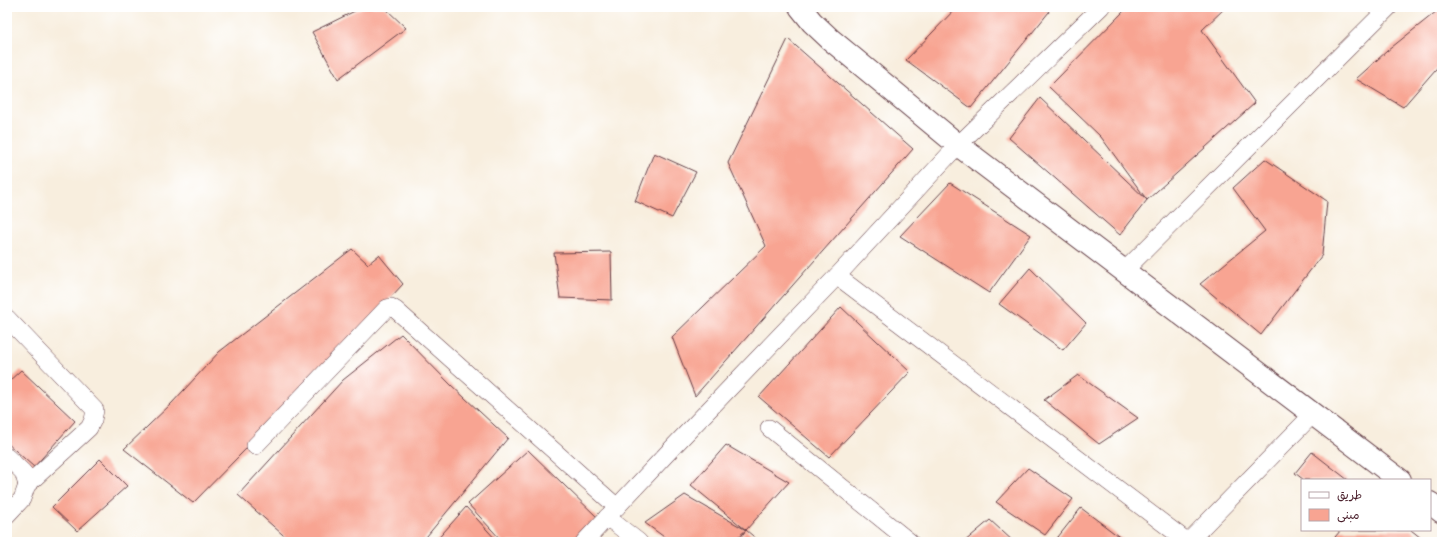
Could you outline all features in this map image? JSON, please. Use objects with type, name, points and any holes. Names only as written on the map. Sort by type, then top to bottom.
[{"type":"main road","points":[[807,10],[812,22],[830,39],[958,145],[1399,479]]},
{"type":"main road","points":[[1431,504],[1442,512]]},
{"type":"street","points":[[584,542],[837,276],[958,145],[1100,7]]},
{"type":"street","points":[[1124,271],[1389,7]]},
{"type":"street","points":[[837,276],[1188,542],[1313,414]]},
{"type":"street","points":[[255,446],[387,308],[391,308],[396,310],[612,512],[639,542]]},
{"type":"street","points":[[7,318],[95,410],[93,420],[89,428],[27,485],[22,499],[7,515]]},
{"type":"street","points":[[769,428],[910,542]]},
{"type":"street","points":[[7,457],[23,472],[27,485]]},
{"type":"building","points":[[363,7],[384,7],[406,28],[338,79],[312,32]]},
{"type":"building","points":[[957,7],[1046,7],[1049,12],[971,108],[906,60]]},
{"type":"building","points":[[1128,7],[1226,7],[1202,30],[1255,103],[1147,200],[1101,137],[1049,87]]},
{"type":"building","points":[[1442,7],[1442,62],[1403,107],[1356,79],[1387,51]]},
{"type":"building","points":[[788,39],[913,149],[695,396],[672,337],[766,246],[728,163]]},
{"type":"building","points":[[1040,98],[1147,200],[1120,235],[1009,138]]},
{"type":"building","points":[[654,153],[696,172],[672,218],[635,201]]},
{"type":"building","points":[[1265,159],[1327,201],[1322,255],[1261,335],[1200,284],[1265,231],[1233,188]]},
{"type":"building","points":[[950,183],[1031,235],[989,293],[900,236]]},
{"type":"building","points":[[352,249],[368,264],[379,255],[403,284],[331,362],[193,503],[124,449],[172,403],[219,352]]},
{"type":"building","points":[[611,252],[612,300],[560,298],[554,253]]},
{"type":"building","points":[[1030,268],[1086,323],[1063,350],[999,304]]},
{"type":"building","points":[[841,307],[910,372],[829,457],[759,397]]},
{"type":"building","points":[[401,334],[451,385],[508,438],[422,542],[309,542],[307,540],[305,542],[291,542],[238,495],[343,380]]},
{"type":"building","points":[[21,370],[75,421],[34,467],[7,443],[7,383]]},
{"type":"building","points":[[1078,375],[1138,418],[1099,444],[1044,400]]},
{"type":"building","points":[[726,445],[789,482],[746,530],[691,485]]},
{"type":"building","points":[[528,450],[598,518],[575,542],[503,542],[468,504]]},
{"type":"building","points":[[1312,452],[1347,479],[1303,479],[1295,473]]},
{"type":"building","points":[[100,459],[127,486],[77,531],[52,507]]},
{"type":"building","points":[[1028,468],[1073,499],[1045,535],[996,502]]},
{"type":"building","points":[[685,495],[746,530],[732,542],[671,542],[645,523]]},
{"type":"building","points":[[466,507],[498,542],[435,542]]},
{"type":"building","points":[[1081,508],[1126,542],[1054,542]]},
{"type":"building","points":[[990,520],[1014,542],[964,542]]},
{"type":"building","points":[[746,530],[760,542],[737,542]]},
{"type":"building","points":[[1340,531],[1412,531],[1426,542],[1341,542],[1335,537]]}]
